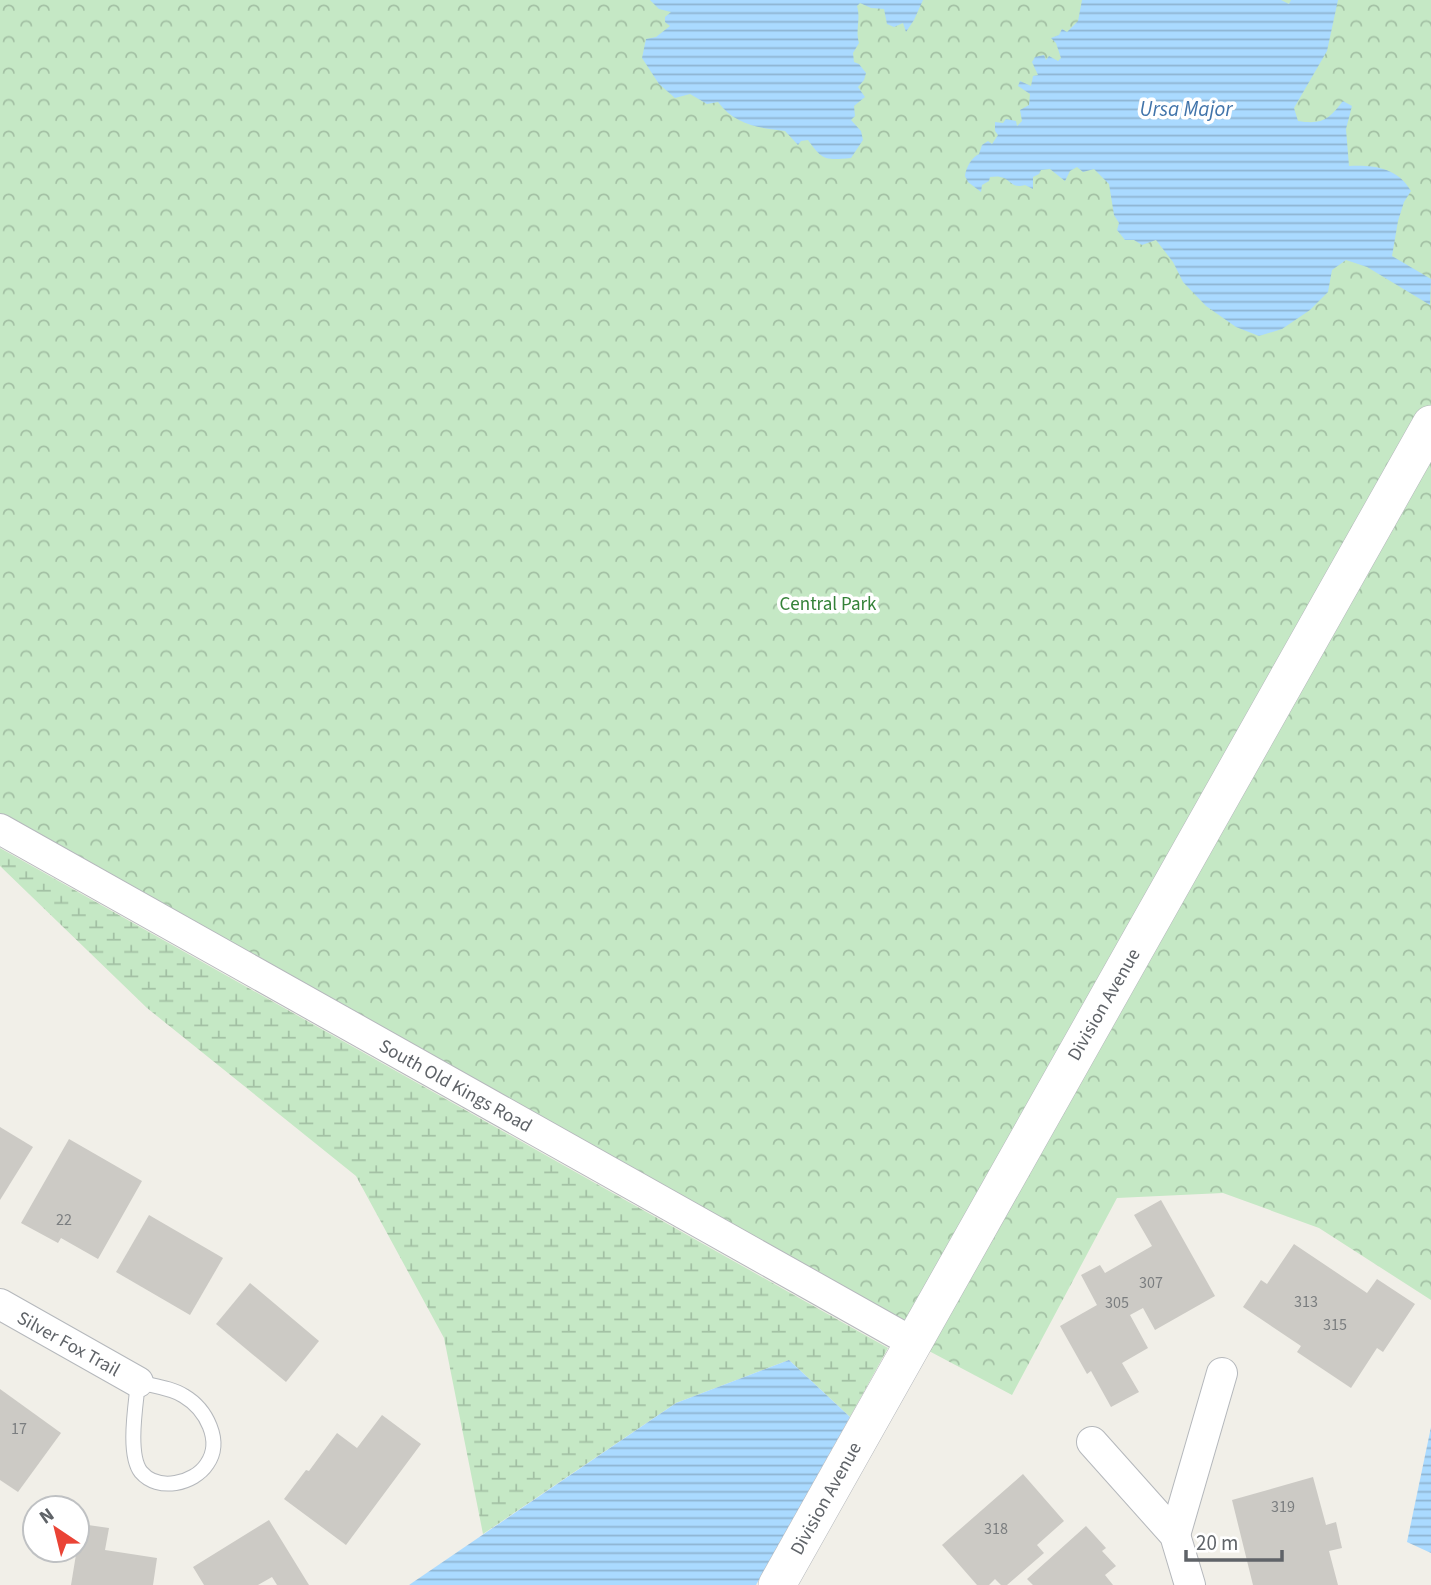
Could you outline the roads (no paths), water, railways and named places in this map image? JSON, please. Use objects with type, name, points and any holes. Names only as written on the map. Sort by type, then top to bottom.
[{"type":"street","name":"Division Avenue","points":[[777,1585],[1431,424]]},
{"type":"street","name":"South Old Kings Road","points":[[0,829],[912,1342]]},
{"type":"street","name":"Silver Fox Trail","points":[[0,1304],[138,1382]]},
{"type":"street","points":[[1175,1535],[1222,1373]]},
{"type":"street","points":[[1092,1443],[1175,1535],[1190,1585]]},
{"type":"lane","points":[[138,1382],[183,1395],[199,1406],[211,1426],[214,1447],[207,1465],[192,1478],[173,1484],[156,1482],[142,1472],[135,1459],[134,1418],[138,1382]]},
{"type":"water","points":[[650,0],[923,0],[906,32],[903,23],[894,27],[887,24],[884,9],[871,8],[860,3],[857,6],[859,43],[853,53],[854,62],[866,73],[858,87],[865,97],[854,106],[855,116],[851,120],[861,131],[863,140],[851,158],[835,159],[825,158],[808,140],[801,141],[798,145],[785,131],[757,127],[740,120],[718,102],[707,104],[690,94],[675,98],[659,84],[642,58],[646,39],[656,37],[670,26],[665,22],[665,17],[671,12],[659,9]]},
{"type":"water","name":"Ursa Major","points":[[1082,0],[1281,0],[1289,4],[1291,0],[1338,0],[1327,51],[1294,108],[1298,121],[1314,122],[1325,119],[1343,101],[1352,106],[1346,129],[1349,166],[1367,166],[1392,172],[1411,191],[1398,221],[1392,256],[1431,279],[1430,305],[1367,267],[1346,260],[1332,270],[1328,292],[1310,310],[1282,329],[1259,336],[1236,327],[1206,306],[1183,282],[1173,262],[1156,240],[1142,245],[1134,240],[1125,240],[1117,230],[1119,223],[1114,215],[1109,184],[1094,169],[1083,172],[1077,167],[1070,171],[1065,181],[1050,169],[1041,170],[1033,177],[1033,189],[1025,185],[1014,185],[1004,178],[990,177],[989,181],[982,185],[981,192],[968,182],[965,176],[970,163],[979,154],[982,145],[988,141],[992,144],[998,135],[995,122],[1003,123],[1006,119],[1016,121],[1017,126],[1022,121],[1020,110],[1029,105],[1030,94],[1018,86],[1020,81],[1031,86],[1033,76],[1038,75],[1032,62],[1035,57],[1044,55],[1046,60],[1049,56],[1058,61],[1061,58],[1056,43],[1051,38],[1059,35],[1062,29],[1067,32],[1078,21]]},
{"type":"water","points":[[789,1360],[850,1417],[756,1585],[409,1585],[676,1403]]},
{"type":"water","points":[[1431,1427],[1431,1553],[1407,1542]]},
{"type":"park label","name":"Central Park","points":[[828,603]]}]
